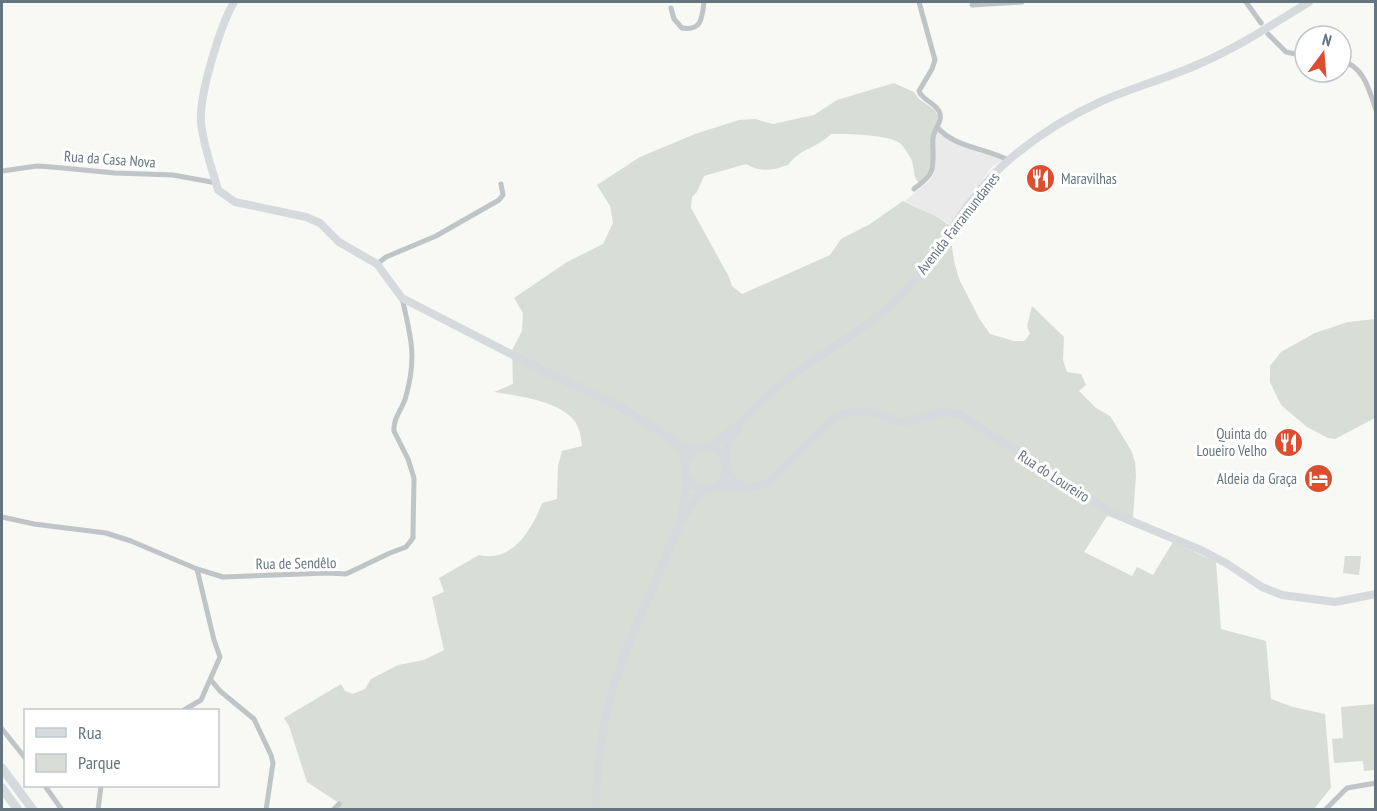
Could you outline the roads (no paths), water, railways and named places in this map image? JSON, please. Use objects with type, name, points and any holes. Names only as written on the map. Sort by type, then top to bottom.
[{"type":"highway","points":[[2,768],[33,810]]},
{"type":"highway","points":[[2,788],[18,810]]},
{"type":"main road","name":"Avenida Farramundanes","points":[[709,447],[789,378],[860,330],[897,300],[924,268],[979,191],[1008,160],[1074,114],[1103,100],[1198,65],[1258,34],[1309,2]]},
{"type":"main road","points":[[688,480],[693,485],[705,489],[722,482],[726,471],[725,461],[729,440],[745,416]]},
{"type":"main road","points":[[672,543],[685,503],[688,480],[685,462],[688,457],[696,449],[709,447],[719,452],[725,461]]},
{"type":"main road","points":[[595,810],[602,738],[619,673],[672,543],[690,505],[705,489]]},
{"type":"street","points":[[234,2],[222,28],[204,90],[201,122],[219,190],[235,202],[320,222],[339,242],[377,264],[402,298],[548,374],[621,406],[669,438],[683,446],[696,449]]},
{"type":"street","points":[[671,8],[674,19],[682,27],[690,29],[700,24],[704,2]]},
{"type":"street","points":[[914,189],[926,180],[931,171],[933,135],[940,119],[938,110],[931,102],[920,96],[919,91],[932,69],[934,60],[919,2]]},
{"type":"street","points":[[972,5],[1018,2]]},
{"type":"street","points":[[1246,2],[1262,23]]},
{"type":"street","points":[[1268,34],[1286,52],[1293,53]]},
{"type":"street","points":[[1353,65],[1367,83],[1376,110]]},
{"type":"street","points":[[937,128],[955,140],[1008,160]]},
{"type":"street","name":"Rua da Casa Nova","points":[[2,171],[52,166],[173,175],[217,183]]},
{"type":"street","points":[[377,264],[386,257],[458,225],[499,200],[503,189],[501,184]]},
{"type":"street","name":"Rua de Sendêlo","points":[[2,517],[34,524],[106,533],[223,577],[346,574],[406,547],[410,543],[413,532],[413,470],[394,431],[397,416],[405,400],[413,357],[402,298]]},
{"type":"street","name":"Rua do Loureiro","points":[[752,488],[768,483],[777,476],[832,420],[842,413],[854,410],[873,413],[899,422],[948,411],[955,412],[1113,513],[1201,550],[1272,591],[1282,595],[1335,602],[1376,594]]},
{"type":"street","points":[[669,438],[681,450],[685,462]]},
{"type":"street","points":[[726,471],[735,482],[752,488]]},
{"type":"street","points":[[717,486],[752,488]]},
{"type":"street","points":[[187,709],[201,700],[220,657],[197,569]]},
{"type":"street","points":[[211,680],[220,691],[254,719],[271,755],[273,763],[266,810]]},
{"type":"street","points":[[2,729],[24,756]]},
{"type":"street","points":[[1325,810],[1347,788],[1376,783]]},
{"type":"street","points":[[46,787],[62,810]]},
{"type":"street","points":[[98,810],[101,787]]},
{"type":"street","points":[[333,810],[339,804]]},
{"type":"place","name":"Maravilhas","points":[[1040,178]]},
{"type":"place","name":"Quinta do Loueiro Velho","points":[[1288,442]]},
{"type":"place","name":"Aldeia da Graça","points":[[1318,478]]}]
